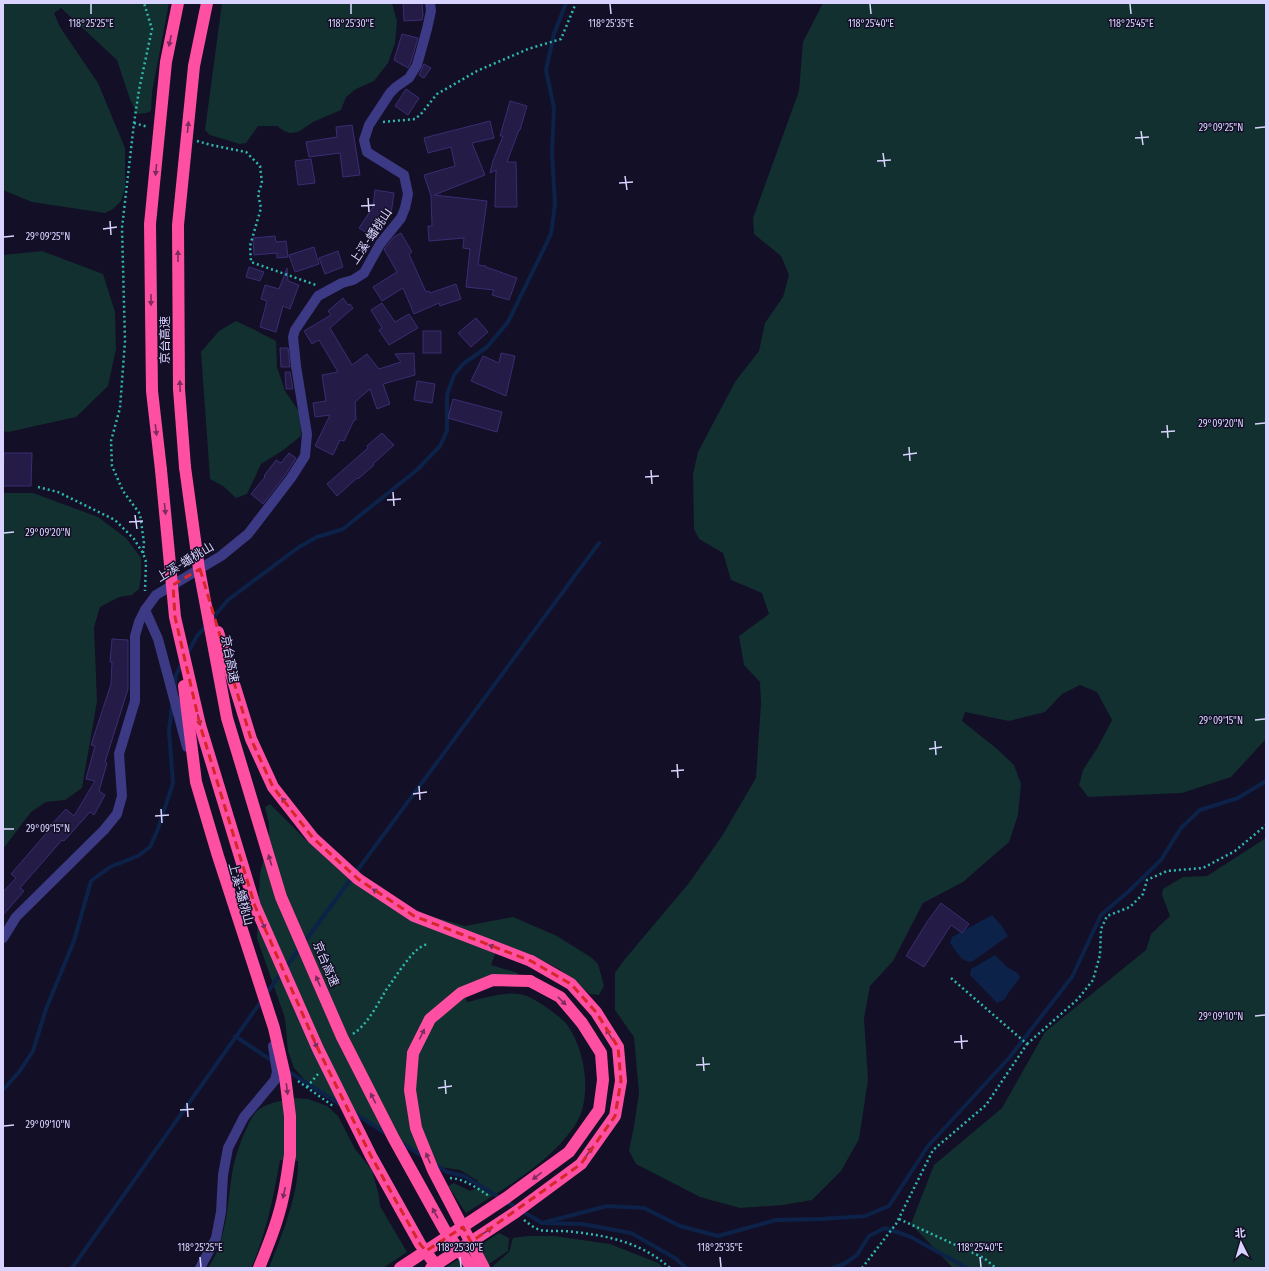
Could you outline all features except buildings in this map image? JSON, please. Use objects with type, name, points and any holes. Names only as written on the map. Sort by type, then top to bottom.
[{"type":"highway","name":"京台高速","points":[[178,3],[166,62],[150,224],[152,391],[175,617],[200,725],[255,906],[318,1049],[371,1156],[420,1244],[438,1268]]},
{"type":"highway","name":"京台高速","points":[[207,3],[194,66],[178,226],[180,389],[185,467],[200,569],[227,718],[281,897],[342,1037],[394,1139],[444,1229],[472,1268]]},
{"type":"highway","points":[[200,569],[251,739],[274,788],[313,838],[358,879],[414,916],[531,961],[571,984],[596,1012],[618,1047],[621,1080],[615,1116],[581,1164],[516,1212],[431,1268]]},
{"type":"highway","points":[[175,617],[196,782],[218,856],[274,1028],[285,1076],[290,1116],[290,1155],[286,1185],[270,1240],[259,1268]]},
{"type":"highway","points":[[400,1268],[506,1198],[568,1152],[599,1110],[603,1080],[601,1053],[582,1023],[560,997],[530,981],[493,980],[461,993],[430,1019],[413,1053],[410,1090],[416,1128],[433,1170],[484,1268]]},
{"type":"street","name":"上溪-蟠桃山","points":[[200,1268],[216,1238],[221,1212],[223,1175],[228,1148],[244,1117],[270,1086],[277,1072],[270,1024],[240,939],[158,639],[145,610],[156,595],[221,556],[248,534],[291,478],[304,456],[307,434],[293,337],[295,330],[318,296],[342,283],[353,280],[364,273],[380,244],[401,218],[408,194],[404,175],[367,152],[364,140],[369,125],[390,93],[409,78],[417,65],[431,12],[430,3]]},
{"type":"street","points":[[3,938],[16,917],[104,830],[117,814],[122,796],[119,754],[135,701],[135,636],[139,622],[145,610]]},
{"type":"path","points":[[143,553],[144,543],[140,514],[123,492],[112,466],[111,441],[120,408],[124,356],[125,334],[122,228],[134,123],[139,90],[152,29],[144,3]]},
{"type":"path","points":[[379,125],[382,122],[415,119],[421,114],[437,94],[477,71],[528,49],[561,39],[576,3]]},
{"type":"path","points":[[134,123],[148,127]]},
{"type":"path","points":[[190,139],[246,152],[260,166],[262,183],[258,194],[261,208],[250,246],[251,262],[330,290]]},
{"type":"path","points":[[38,487],[58,492],[115,520],[134,539],[143,553],[146,562],[145,610]]},
{"type":"path","points":[[862,1268],[896,1224],[933,1150],[986,1105],[1027,1044],[1078,998],[1093,980],[1100,955],[1101,929],[1107,916],[1130,908],[1143,894],[1147,880],[1167,871],[1203,868],[1235,851],[1266,825]]},
{"type":"path","points":[[349,1037],[358,1031],[370,1016],[410,957],[419,947],[427,944]]},
{"type":"path","points":[[951,978],[1027,1044]]},
{"type":"path","points":[[307,1088],[321,1069]]},
{"type":"path","points":[[298,1080],[335,1107]]},
{"type":"path","points":[[444,1177],[456,1178],[474,1186],[493,1199]]},
{"type":"path","points":[[520,1217],[539,1230],[563,1230],[595,1234],[630,1243],[661,1260],[670,1268]]},
{"type":"path","points":[[898,1219],[984,1258],[996,1268]]},
{"type":"highlighted area","points":[[200,569],[251,739],[273,787],[313,838],[358,879],[414,916],[531,961],[571,984],[596,1012],[618,1047],[621,1081],[615,1116],[581,1164],[471,1242],[463,1227],[426,1251],[420,1244],[371,1156],[318,1049],[255,906],[200,725],[175,617],[173,585]]},
{"type":"green space","points":[[3,3],[169,3],[152,92],[151,111],[137,114],[130,99],[117,60],[61,8],[54,13],[60,27],[98,83],[125,148],[125,188],[121,201],[113,209],[105,213],[32,202],[3,190]]},
{"type":"green space","points":[[222,3],[392,3],[397,21],[395,43],[388,63],[374,81],[356,89],[346,97],[341,110],[313,122],[298,132],[290,133],[277,126],[258,126],[246,143],[240,144],[210,135],[205,130]]},
{"type":"green space","points":[[823,3],[1266,3],[1266,739],[1231,777],[1182,793],[1088,797],[1079,785],[1083,770],[1098,747],[1112,720],[1097,692],[1080,685],[1062,694],[1045,712],[1009,721],[965,712],[962,721],[996,748],[1014,765],[1021,784],[1018,815],[1009,842],[963,882],[923,903],[893,961],[870,986],[864,1018],[868,1080],[859,1139],[841,1171],[812,1200],[783,1205],[740,1208],[700,1197],[636,1164],[629,1151],[639,1093],[634,1037],[615,1010],[615,973],[689,883],[722,836],[756,778],[761,703],[760,682],[744,665],[739,636],[769,614],[762,593],[731,580],[723,553],[699,539],[694,529],[693,474],[698,452],[735,382],[759,351],[765,323],[783,297],[789,275],[781,256],[754,234],[753,218],[799,91],[803,42]]},
{"type":"green space","points":[[42,251],[103,274],[115,312],[116,349],[108,386],[76,417],[8,432],[3,431],[3,255]]},
{"type":"green space","points":[[236,321],[276,341],[277,367],[285,391],[300,413],[301,436],[282,451],[261,464],[247,494],[236,498],[223,486],[210,479],[201,352],[219,331]]},
{"type":"green space","points":[[3,493],[33,493],[98,517],[126,538],[141,558],[141,576],[139,589],[132,595],[119,597],[100,607],[94,627],[97,701],[82,788],[65,800],[46,802],[31,812],[3,849]]},
{"type":"green space","points":[[270,804],[307,841],[416,912],[465,926],[513,917],[557,936],[592,958],[598,964],[604,986],[599,995],[590,994],[559,969],[534,956],[499,944],[491,965],[518,973],[517,976],[462,987],[467,1002],[513,993],[527,996],[549,1009],[565,1022],[574,1037],[583,1062],[585,1076],[584,1103],[580,1116],[574,1127],[563,1141],[524,1175],[466,1213],[448,1186],[454,1183],[470,1191],[477,1188],[478,1181],[460,1170],[440,1167],[405,1146],[305,1080],[294,1068],[288,1051],[285,1018],[257,938],[260,873],[269,840],[269,823],[265,807]]},
{"type":"green space","points":[[1266,838],[1266,1268],[953,1268],[911,1224],[934,1165],[1002,1108],[1045,1032],[1146,950],[1151,934],[1170,916],[1162,895],[1163,889],[1183,877],[1207,876]]},
{"type":"green space","points":[[293,1098],[308,1099],[327,1106],[338,1116],[355,1149],[372,1170],[380,1206],[407,1252],[383,1268],[269,1268],[288,1215],[298,1174],[298,1161],[280,1160],[267,1222],[259,1249],[251,1268],[208,1268],[220,1245],[226,1220],[231,1181],[237,1152],[252,1118],[259,1109],[264,1106]]},
{"type":"green space","points":[[499,1233],[509,1238],[508,1251],[483,1268],[445,1268]]},
{"type":"green space","points":[[528,1236],[554,1236],[610,1244],[658,1263],[664,1268],[495,1268],[493,1266],[509,1252],[513,1238]]},
{"type":"water","points":[[992,915],[1008,936],[973,961],[969,962],[962,959],[950,943],[952,937]]},
{"type":"water","points":[[995,955],[1007,967],[1018,973],[1020,978],[1005,999],[997,1003],[970,975],[971,969]]},
{"type":"waterway","points":[[211,620],[228,600],[299,547],[317,537],[343,529],[417,470],[440,446],[447,431],[447,395],[454,375],[463,364],[487,347],[508,322],[551,234],[555,204],[552,152],[554,108],[546,70],[554,34],[566,3]]},
{"type":"waterway","points":[[266,994],[599,543]]},
{"type":"waterway","points":[[186,656],[197,636],[207,625]]},
{"type":"waterway","points":[[175,687],[176,675],[182,664]]},
{"type":"waterway","points":[[3,1090],[19,1072],[33,1051],[46,1009],[74,941],[91,881],[110,867],[138,856],[150,847],[158,829],[173,783],[169,731],[172,706]]},
{"type":"waterway","points":[[542,1223],[607,1206],[644,1208],[680,1226],[718,1236],[776,1220],[865,1216],[889,1206],[928,1146],[1009,1058],[1072,977],[1101,915],[1129,891],[1161,860],[1181,828],[1200,810],[1238,798],[1266,781]]},
{"type":"waterway","points":[[72,1268],[262,1000]]},
{"type":"waterway","points":[[235,1036],[274,1062]]},
{"type":"waterway","points":[[286,1070],[341,1105]]},
{"type":"waterway","points":[[354,1113],[387,1134]]},
{"type":"waterway","points":[[400,1142],[424,1157]]},
{"type":"waterway","points":[[433,1163],[447,1172],[464,1176],[542,1223],[582,1224],[631,1233],[675,1258],[686,1268]]},
{"type":"waterway","points":[[832,1268],[844,1264],[857,1255],[869,1236],[885,1228],[911,1237],[967,1268]]}]
